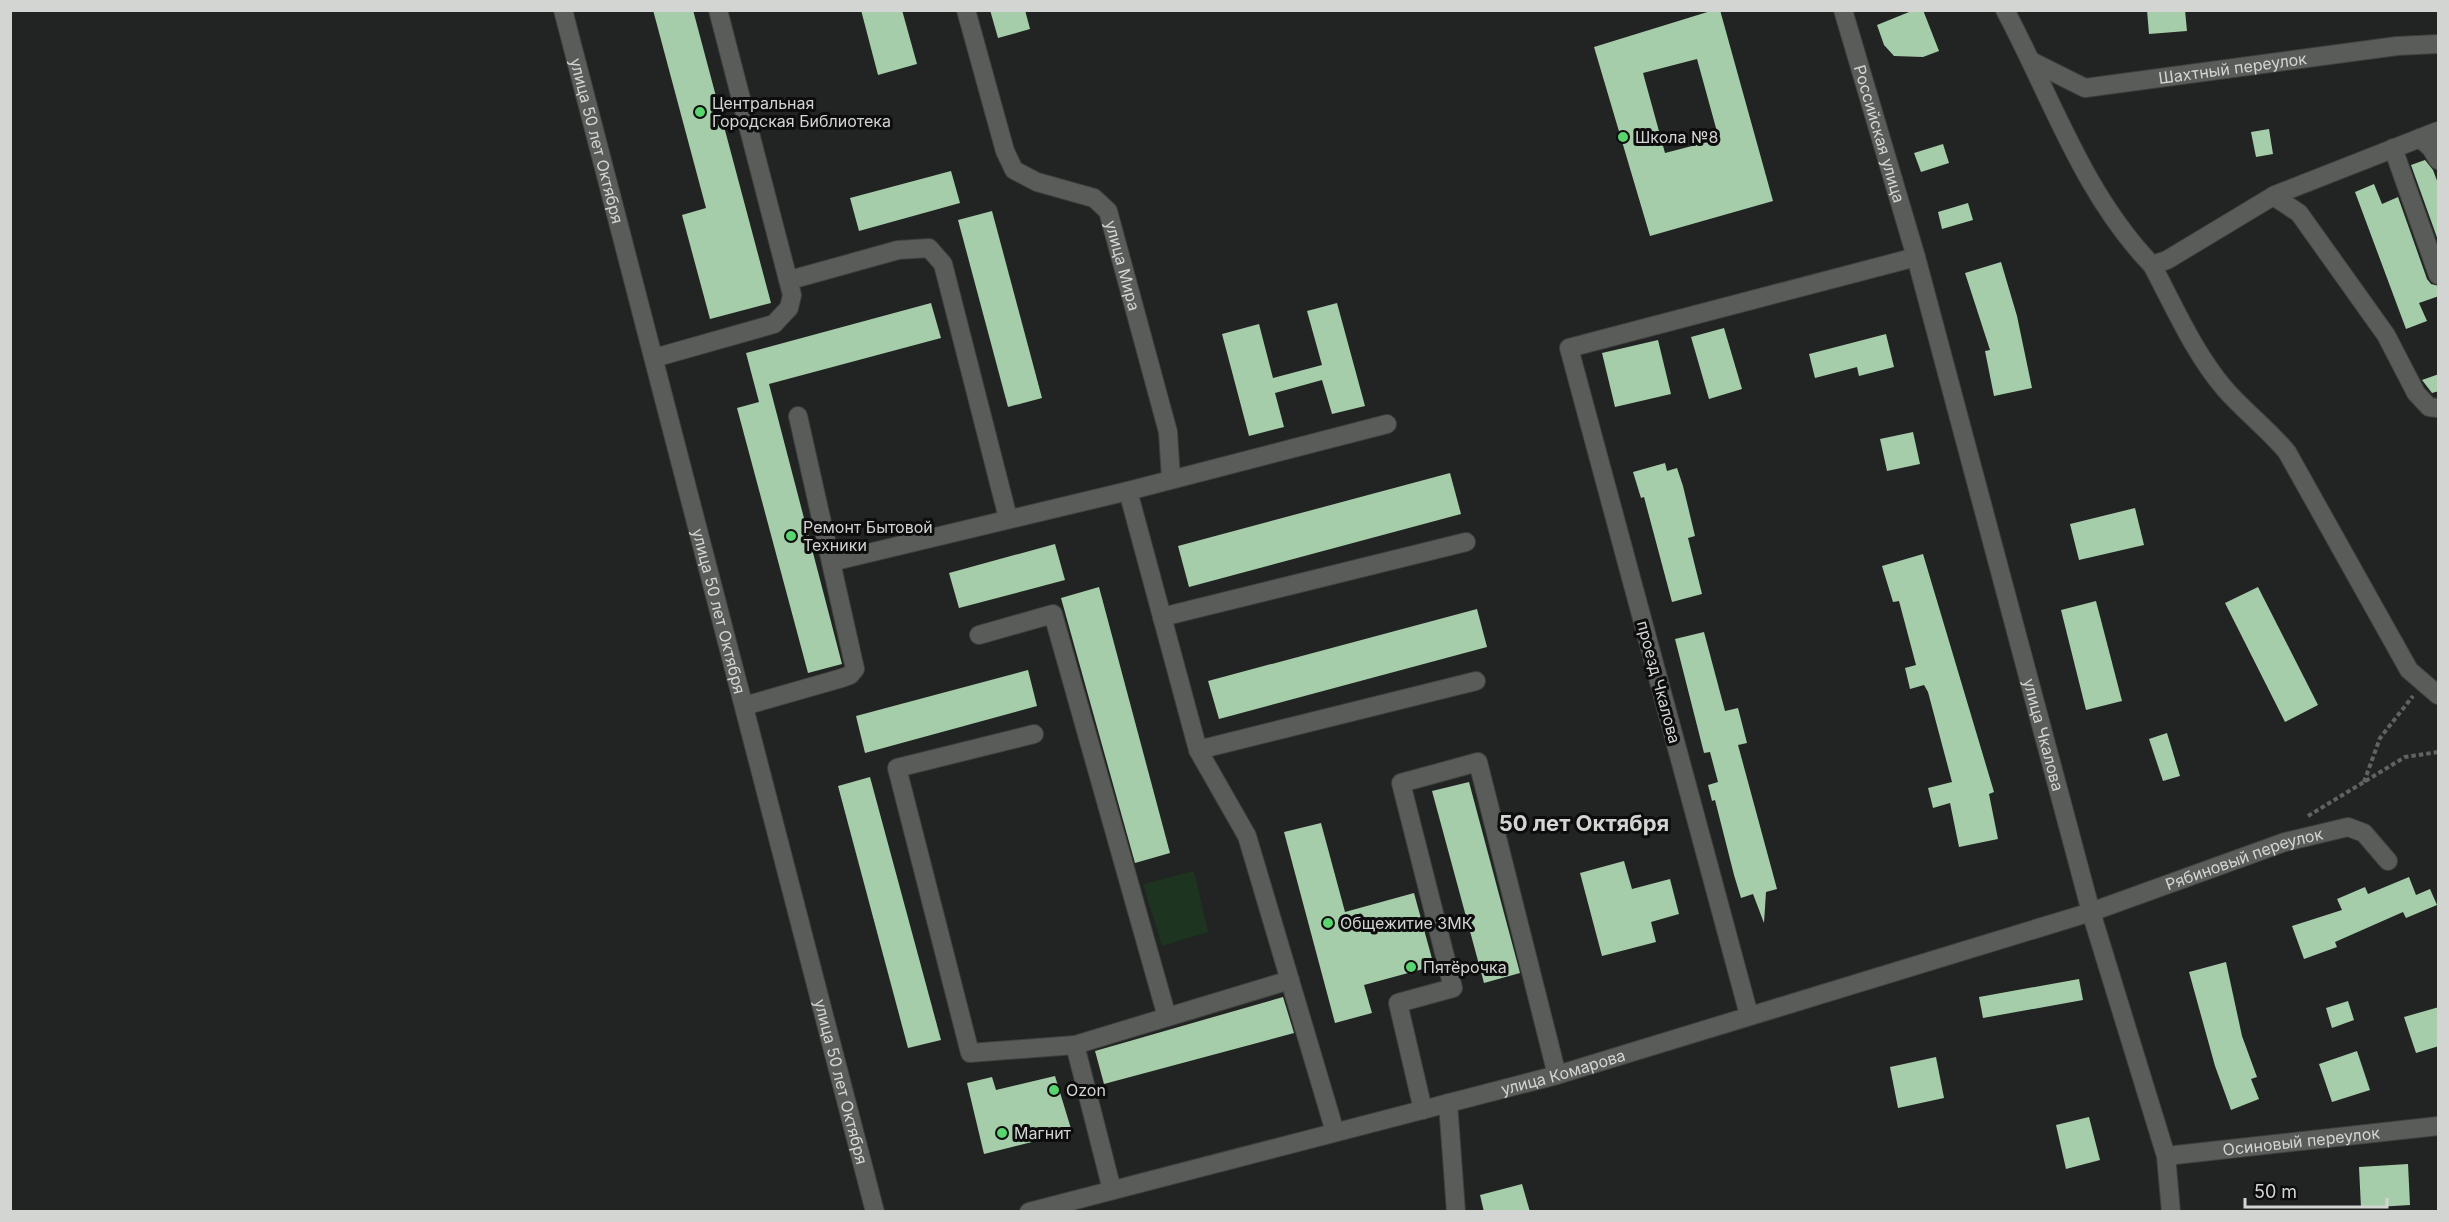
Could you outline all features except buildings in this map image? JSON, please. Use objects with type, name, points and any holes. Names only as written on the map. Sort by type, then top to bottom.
[{"type":"street","name":"улица 50 лет Октября","points":[[563,10],[875,1212]]},
{"type":"street","points":[[654,358],[774,324],[789,308],[792,295],[790,280],[718,10]]},
{"type":"street","name":"улица Мира","points":[[966,10],[1005,151],[1014,170],[1052,187],[1094,198],[1107,211],[1168,432],[1171,479]]},
{"type":"street","name":"Российская улица","points":[[1843,10],[1916,257]]},
{"type":"street","points":[[2005,10],[2033,62],[2093,188],[2136,249],[2152,265],[2207,365],[2225,390],[2271,432],[2287,452],[2409,670],[2422,684],[2439,695]]},
{"type":"street","name":"Шахтный переулок","points":[[2033,62],[2085,88],[2397,46],[2439,44]]},
{"type":"street","points":[[2152,265],[2167,260],[2273,196],[2439,131]]},
{"type":"street","points":[[2420,138],[2439,160]]},
{"type":"street","points":[[2393,148],[2439,275]]},
{"type":"street","points":[[2273,196],[2299,213],[2386,335],[2416,393],[2429,407],[2439,408]]},
{"type":"street","points":[[790,280],[898,250],[929,248],[943,264],[1008,518]]},
{"type":"street","name":"проезд Чкалова","points":[[1749,1015],[1569,348],[1916,257]]},
{"type":"street","name":"улица Чкалова","points":[[1916,257],[2091,912],[2166,1156],[2171,1212]]},
{"type":"street","points":[[744,706],[842,678],[850,675],[855,669],[798,416]]},
{"type":"street","points":[[831,562],[1128,491],[1387,424]]},
{"type":"street","points":[[1128,491],[1197,750],[1247,836],[1335,1132]]},
{"type":"street","points":[[1162,617],[1466,542]]},
{"type":"street","points":[[979,634],[1053,614],[1167,1017]]},
{"type":"street","points":[[1197,750],[1476,681]]},
{"type":"street","points":[[1034,734],[897,768],[970,1053],[1075,1045],[1290,980]]},
{"type":"street","points":[[1423,1110],[1398,1003],[1454,988],[1401,783],[1478,762],[1557,1075]]},
{"type":"street","name":"Рябиновый переулок","points":[[2091,912],[2285,842],[2348,827],[2364,833],[2388,861]]},
{"type":"street","name":"улица Комарова","points":[[1029,1212],[1557,1075],[2091,912]]},
{"type":"street","points":[[1075,1045],[1112,1190]]},
{"type":"street","points":[[1448,1103],[1456,1212]]},
{"type":"street","name":"Осиновый переулок","points":[[2166,1156],[2439,1126]]},
{"type":"path","points":[[2363,783],[2380,738],[2422,684]]},
{"type":"path","points":[[2304,819],[2405,758],[2439,752]]},
{"type":"green space","points":[[1194,871],[1208,932],[1162,946],[1143,884]]},
{"type":"place","name":"Центральная Городская Библиотека","points":[[700,112]]},
{"type":"place","name":"Школа №8","points":[[1623,137]]},
{"type":"place","name":"Ремонт Бытовой Техники","points":[[791,536]]},
{"type":"place","name":"Общежитие 3МК","points":[[1328,923]]},
{"type":"place","name":"Пятёрочка","points":[[1411,967]]},
{"type":"place","name":"Ozon","points":[[1054,1090]]},
{"type":"place","name":"Магнит","points":[[1002,1133]]},
{"type":"district","name":"50 лет Октября","points":[[1584,823]]}]
